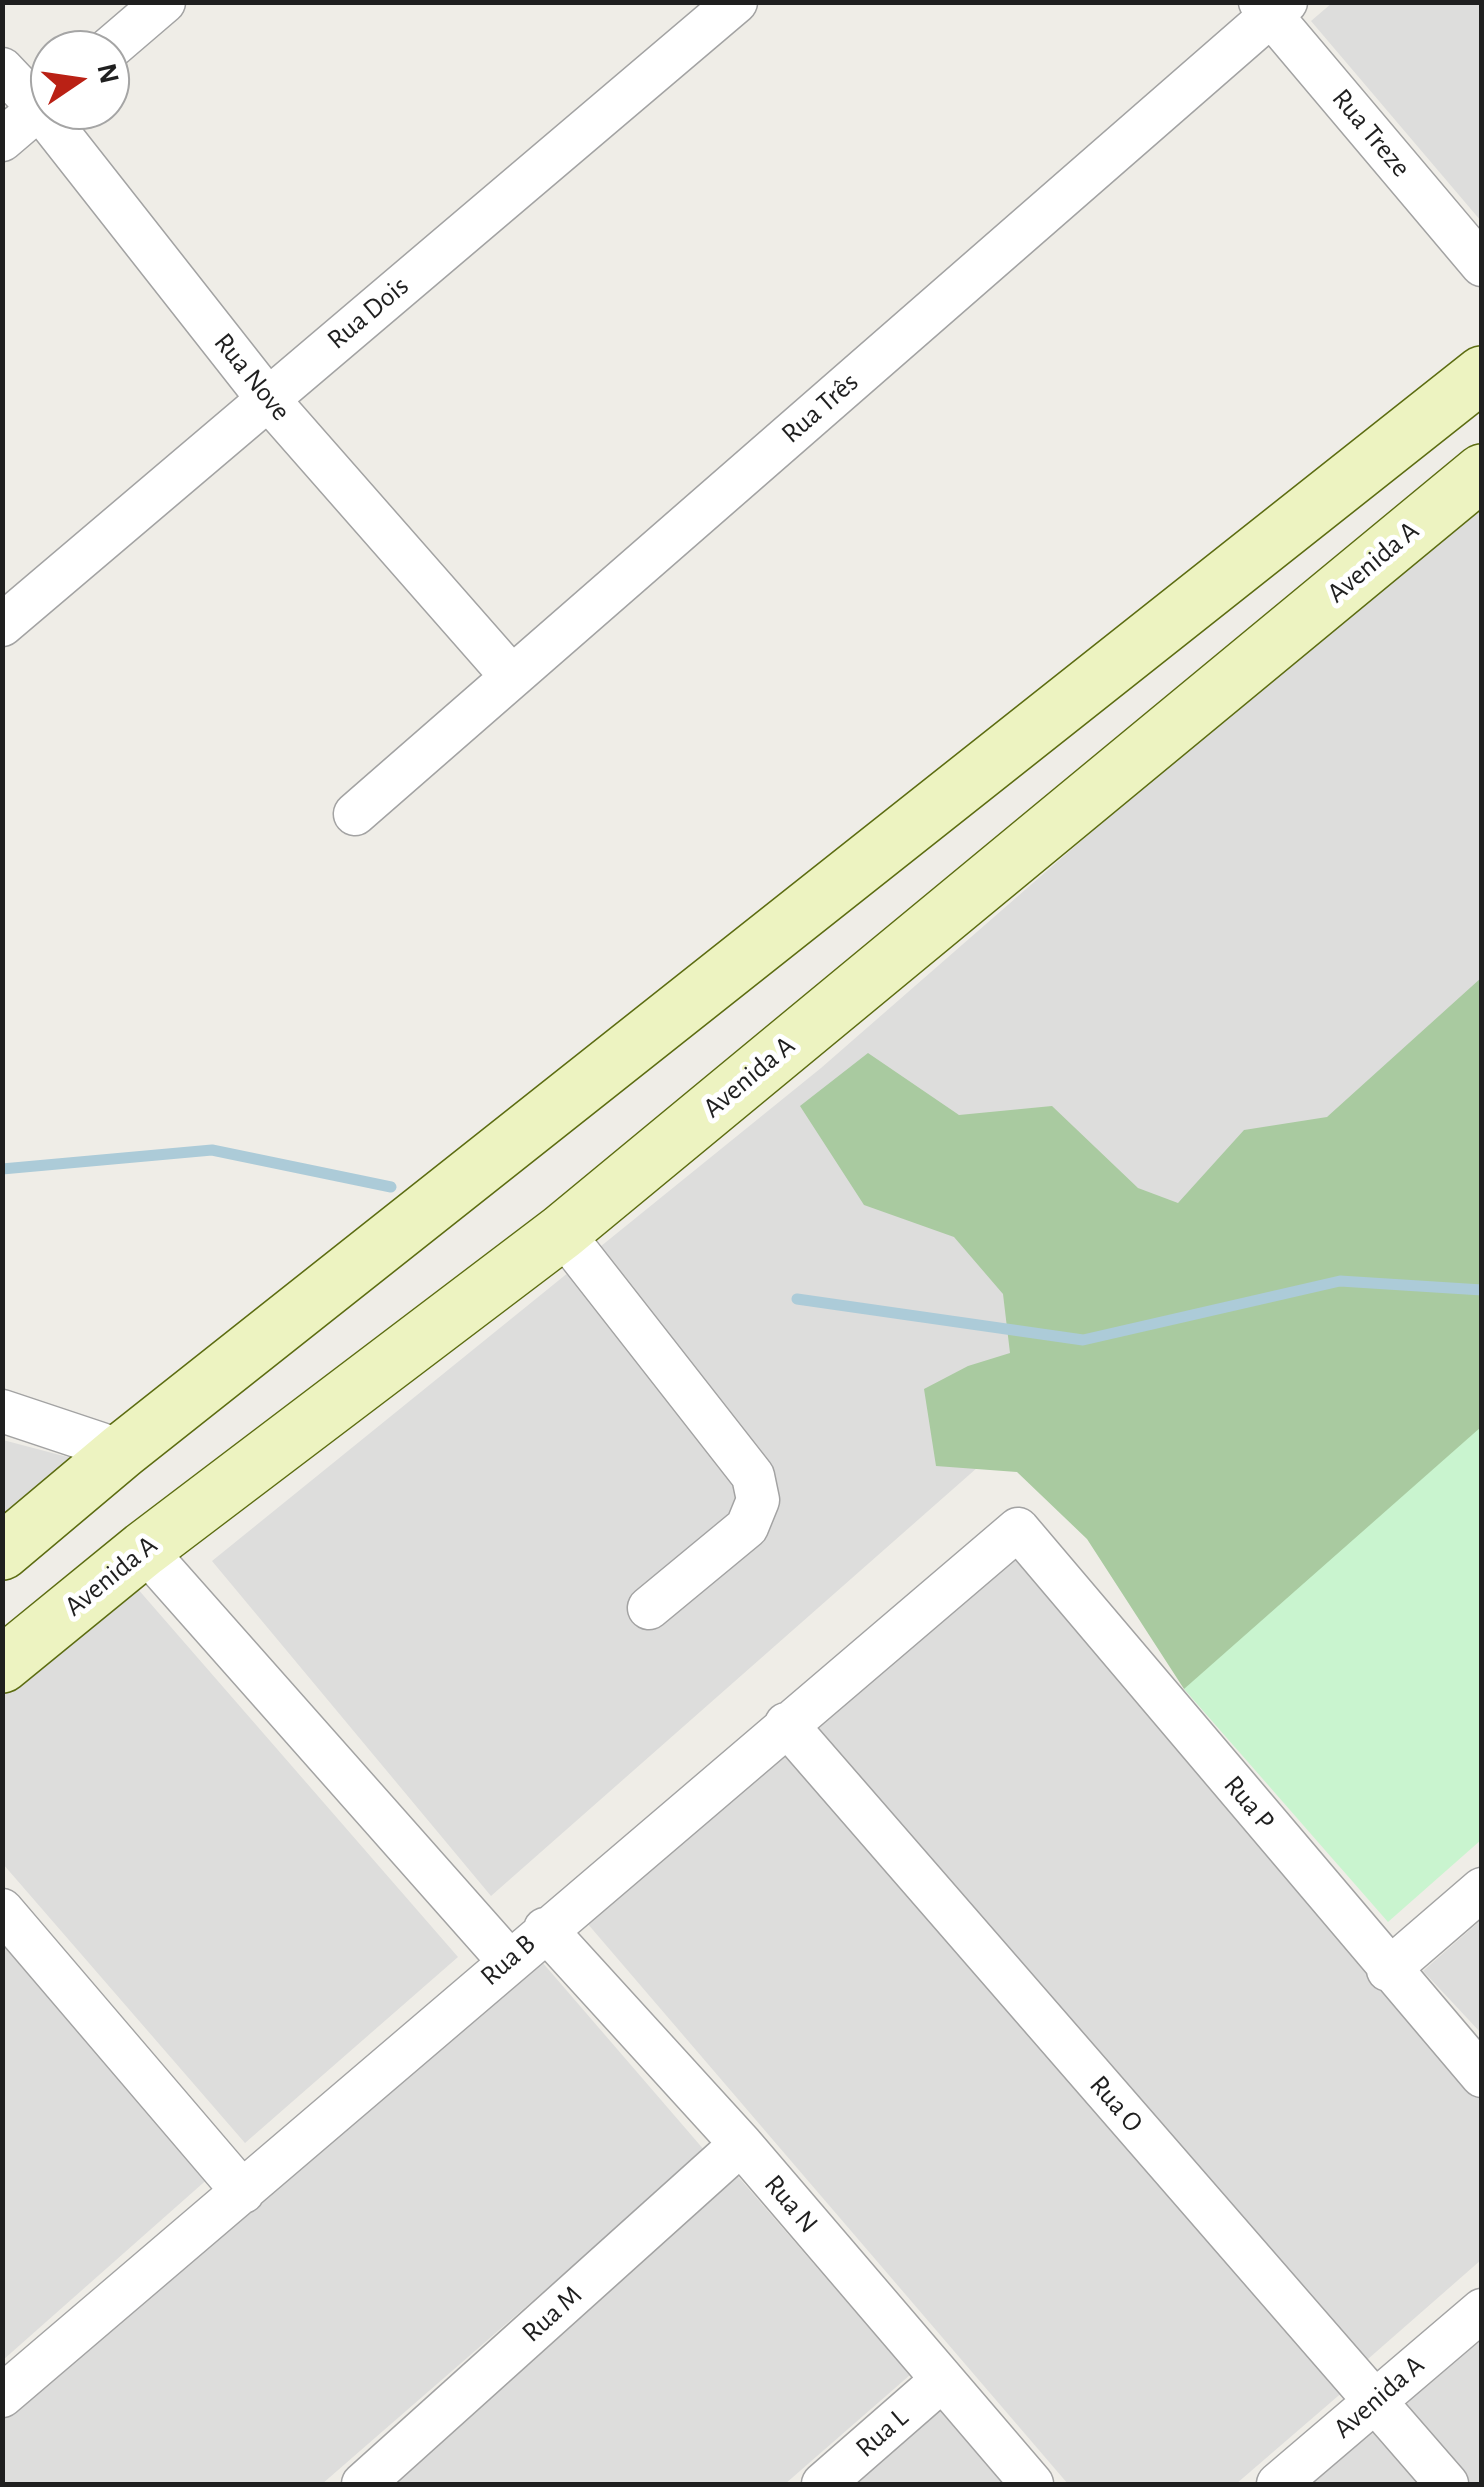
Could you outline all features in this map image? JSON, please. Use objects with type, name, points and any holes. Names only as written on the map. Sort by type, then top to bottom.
[{"type":"street","points":[[130,31],[164,2]]},
{"type":"street","name":"Rua Dois","points":[[2,625],[736,2]]},
{"type":"street","name":"Rua Treze","points":[[1272,6],[1482,265]]},
{"type":"street","name":"Rua Três","points":[[354,814],[1272,6]]},
{"type":"street","name":"Rua Nove","points":[[2,69],[30,92]]},
{"type":"street","points":[[2,140],[30,116]]},
{"type":"street","name":"Rua Nove","points":[[64,130],[267,398],[512,677]]},
{"type":"street","points":[[2,1552],[122,1451],[1482,374]]},
{"type":"street","name":"Avenida A","points":[[2,1666],[144,1549],[562,1232],[1482,472]]},
{"type":"street","points":[[562,1232],[754,1476],[758,1500],[747,1527],[649,1608]]},
{"type":"street","points":[[2,1412],[122,1451]]},
{"type":"street","name":"Rua B","points":[[2,2396],[243,2192],[544,1928],[1018,1528]]},
{"type":"street","name":"Rua P","points":[[1018,1528],[1388,1970],[1482,2076]]},
{"type":"street","points":[[144,1549],[508,1960]]},
{"type":"street","name":"Rua O","points":[[786,1724],[1447,2484]]},
{"type":"street","points":[[1388,1970],[1482,1889]]},
{"type":"street","points":[[2,1910],[243,2192]]},
{"type":"street","name":"Rua N","points":[[544,1928],[741,2144],[1032,2484]]},
{"type":"street","name":"Rua M","points":[[363,2484],[741,2144]]},
{"type":"street","name":"Avenida A","points":[[1278,2484],[1482,2310]]},
{"type":"street","name":"Rua L","points":[[823,2484],[941,2381]]},
{"type":"shaded area","points":[[1332,3],[1481,3],[1481,221],[1311,21]]},
{"type":"shaded area","points":[[1481,492],[1481,1024],[491,1896],[212,1561],[821,1068]]},
{"type":"shaded area","points":[[3,1440],[75,1459],[3,1517]]},
{"type":"shaded area","points":[[1006,1535],[1481,2090],[1481,2260],[1360,2366],[800,1714]]},
{"type":"shaded area","points":[[130,1580],[458,1957],[245,2143],[3,1864],[2,1692]]},
{"type":"shaded area","points":[[786,1737],[1345,2390],[1236,2484],[1068,2484],[581,1916]]},
{"type":"shaded area","points":[[1481,1920],[1481,2033],[1423,1971]]},
{"type":"shaded area","points":[[2,1936],[211,2176],[3,2360],[2,2360]]},
{"type":"shaded area","points":[[530,1948],[705,2151],[322,2484],[3,2484],[2,2409]]},
{"type":"shaded area","points":[[735,2173],[910,2375],[785,2484],[378,2484]]},
{"type":"shaded area","points":[[1481,2334],[1481,2484],[1469,2484],[1400,2406]]},
{"type":"shaded area","points":[[940,2402],[1011,2484],[845,2484]]},
{"type":"shaded area","points":[[1367,2426],[1418,2484],[1300,2484]]},
{"type":"green space","points":[[1481,978],[1481,1531],[1243,1719],[1184,1689],[1087,1539],[1017,1472],[936,1466],[924,1389],[968,1366],[1010,1353],[1003,1294],[954,1237],[864,1205],[800,1106],[868,1053],[959,1115],[1052,1106],[1138,1188],[1178,1203],[1244,1130],[1327,1117]]},
{"type":"green space","points":[[1481,1427],[1481,1840],[1388,1922],[1184,1689]]},
{"type":"waterway","points":[[2,1169],[212,1150],[391,1187]]},
{"type":"waterway","points":[[797,1299],[1083,1340],[1340,1281],[1482,1290]]}]
